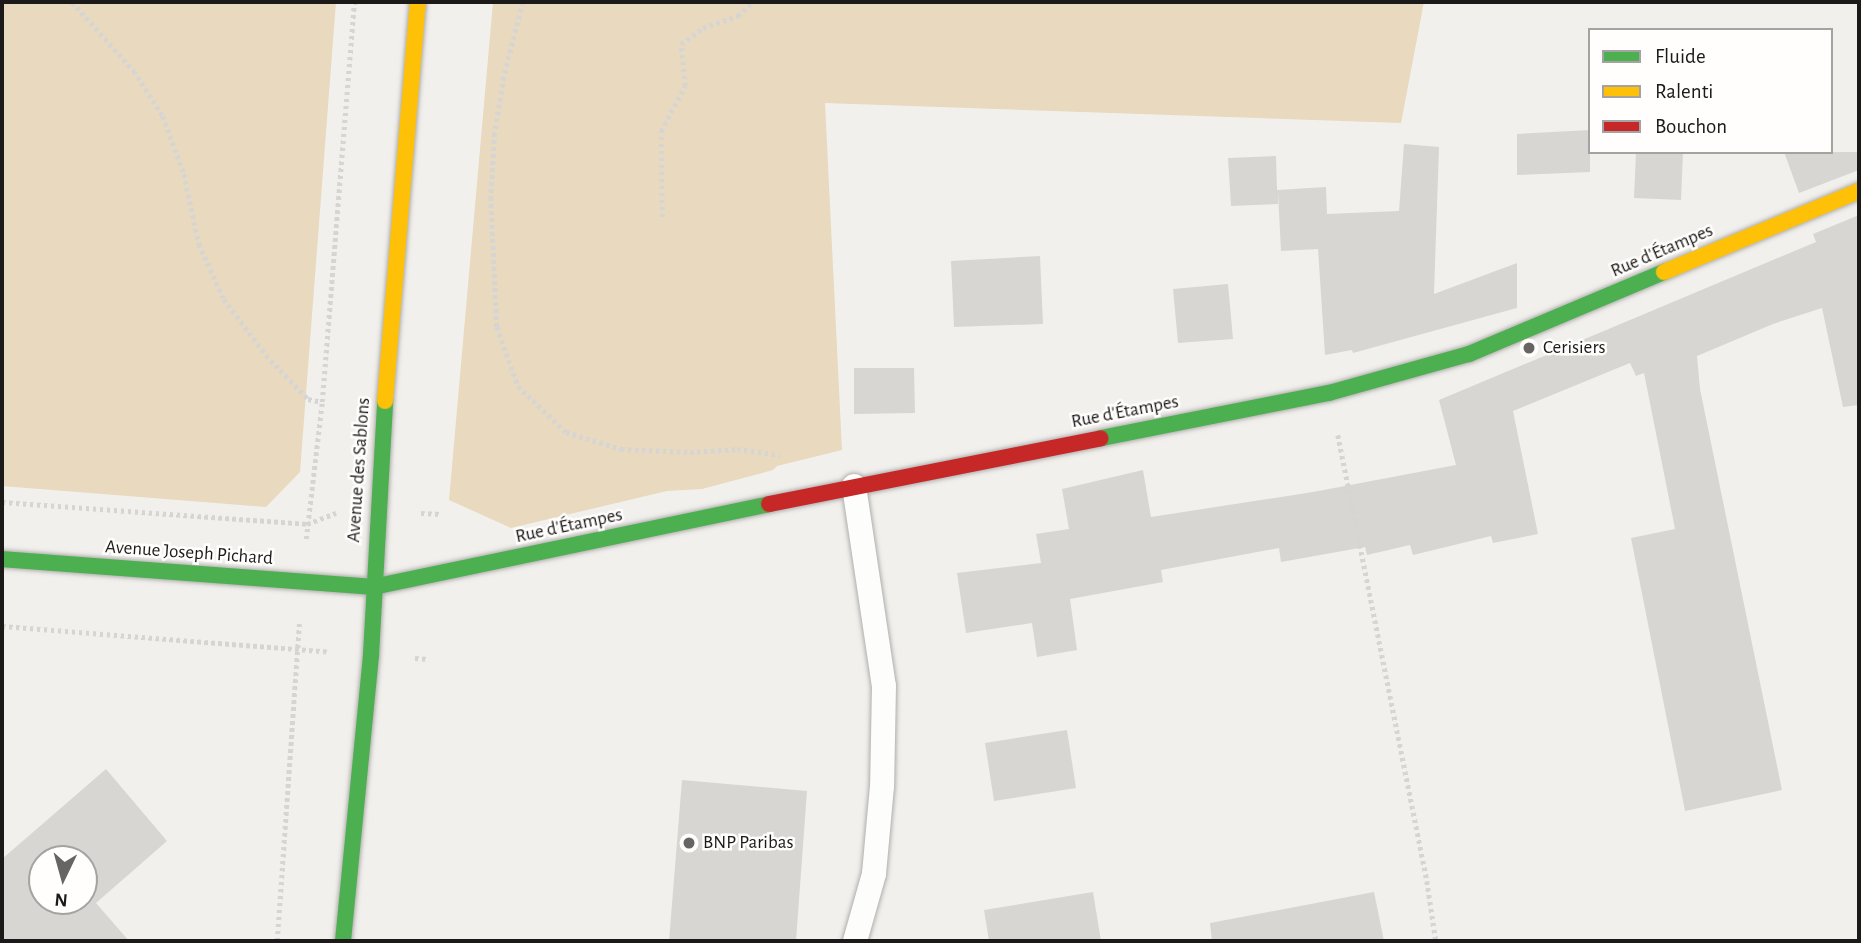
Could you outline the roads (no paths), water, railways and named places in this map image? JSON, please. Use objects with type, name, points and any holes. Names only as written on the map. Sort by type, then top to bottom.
[{"type":"street","name":"Avenue des Sablons","points":[[343,941],[371,655],[377,509],[418,2]]},
{"type":"street","name":"Rue d'Étampes","points":[[373,587],[436,576],[853,486],[1329,393],[1469,354],[1859,191]]},
{"type":"street","name":"Avenue Joseph Pichard","points":[[2,559],[373,587]]},
{"type":"lane","points":[[853,486],[884,686],[882,786],[874,874],[855,941]]},
{"type":"place","name":"Cerisiers","points":[[1529,348]]},
{"type":"place","name":"BNP Paribas","points":[[689,843]]}]
